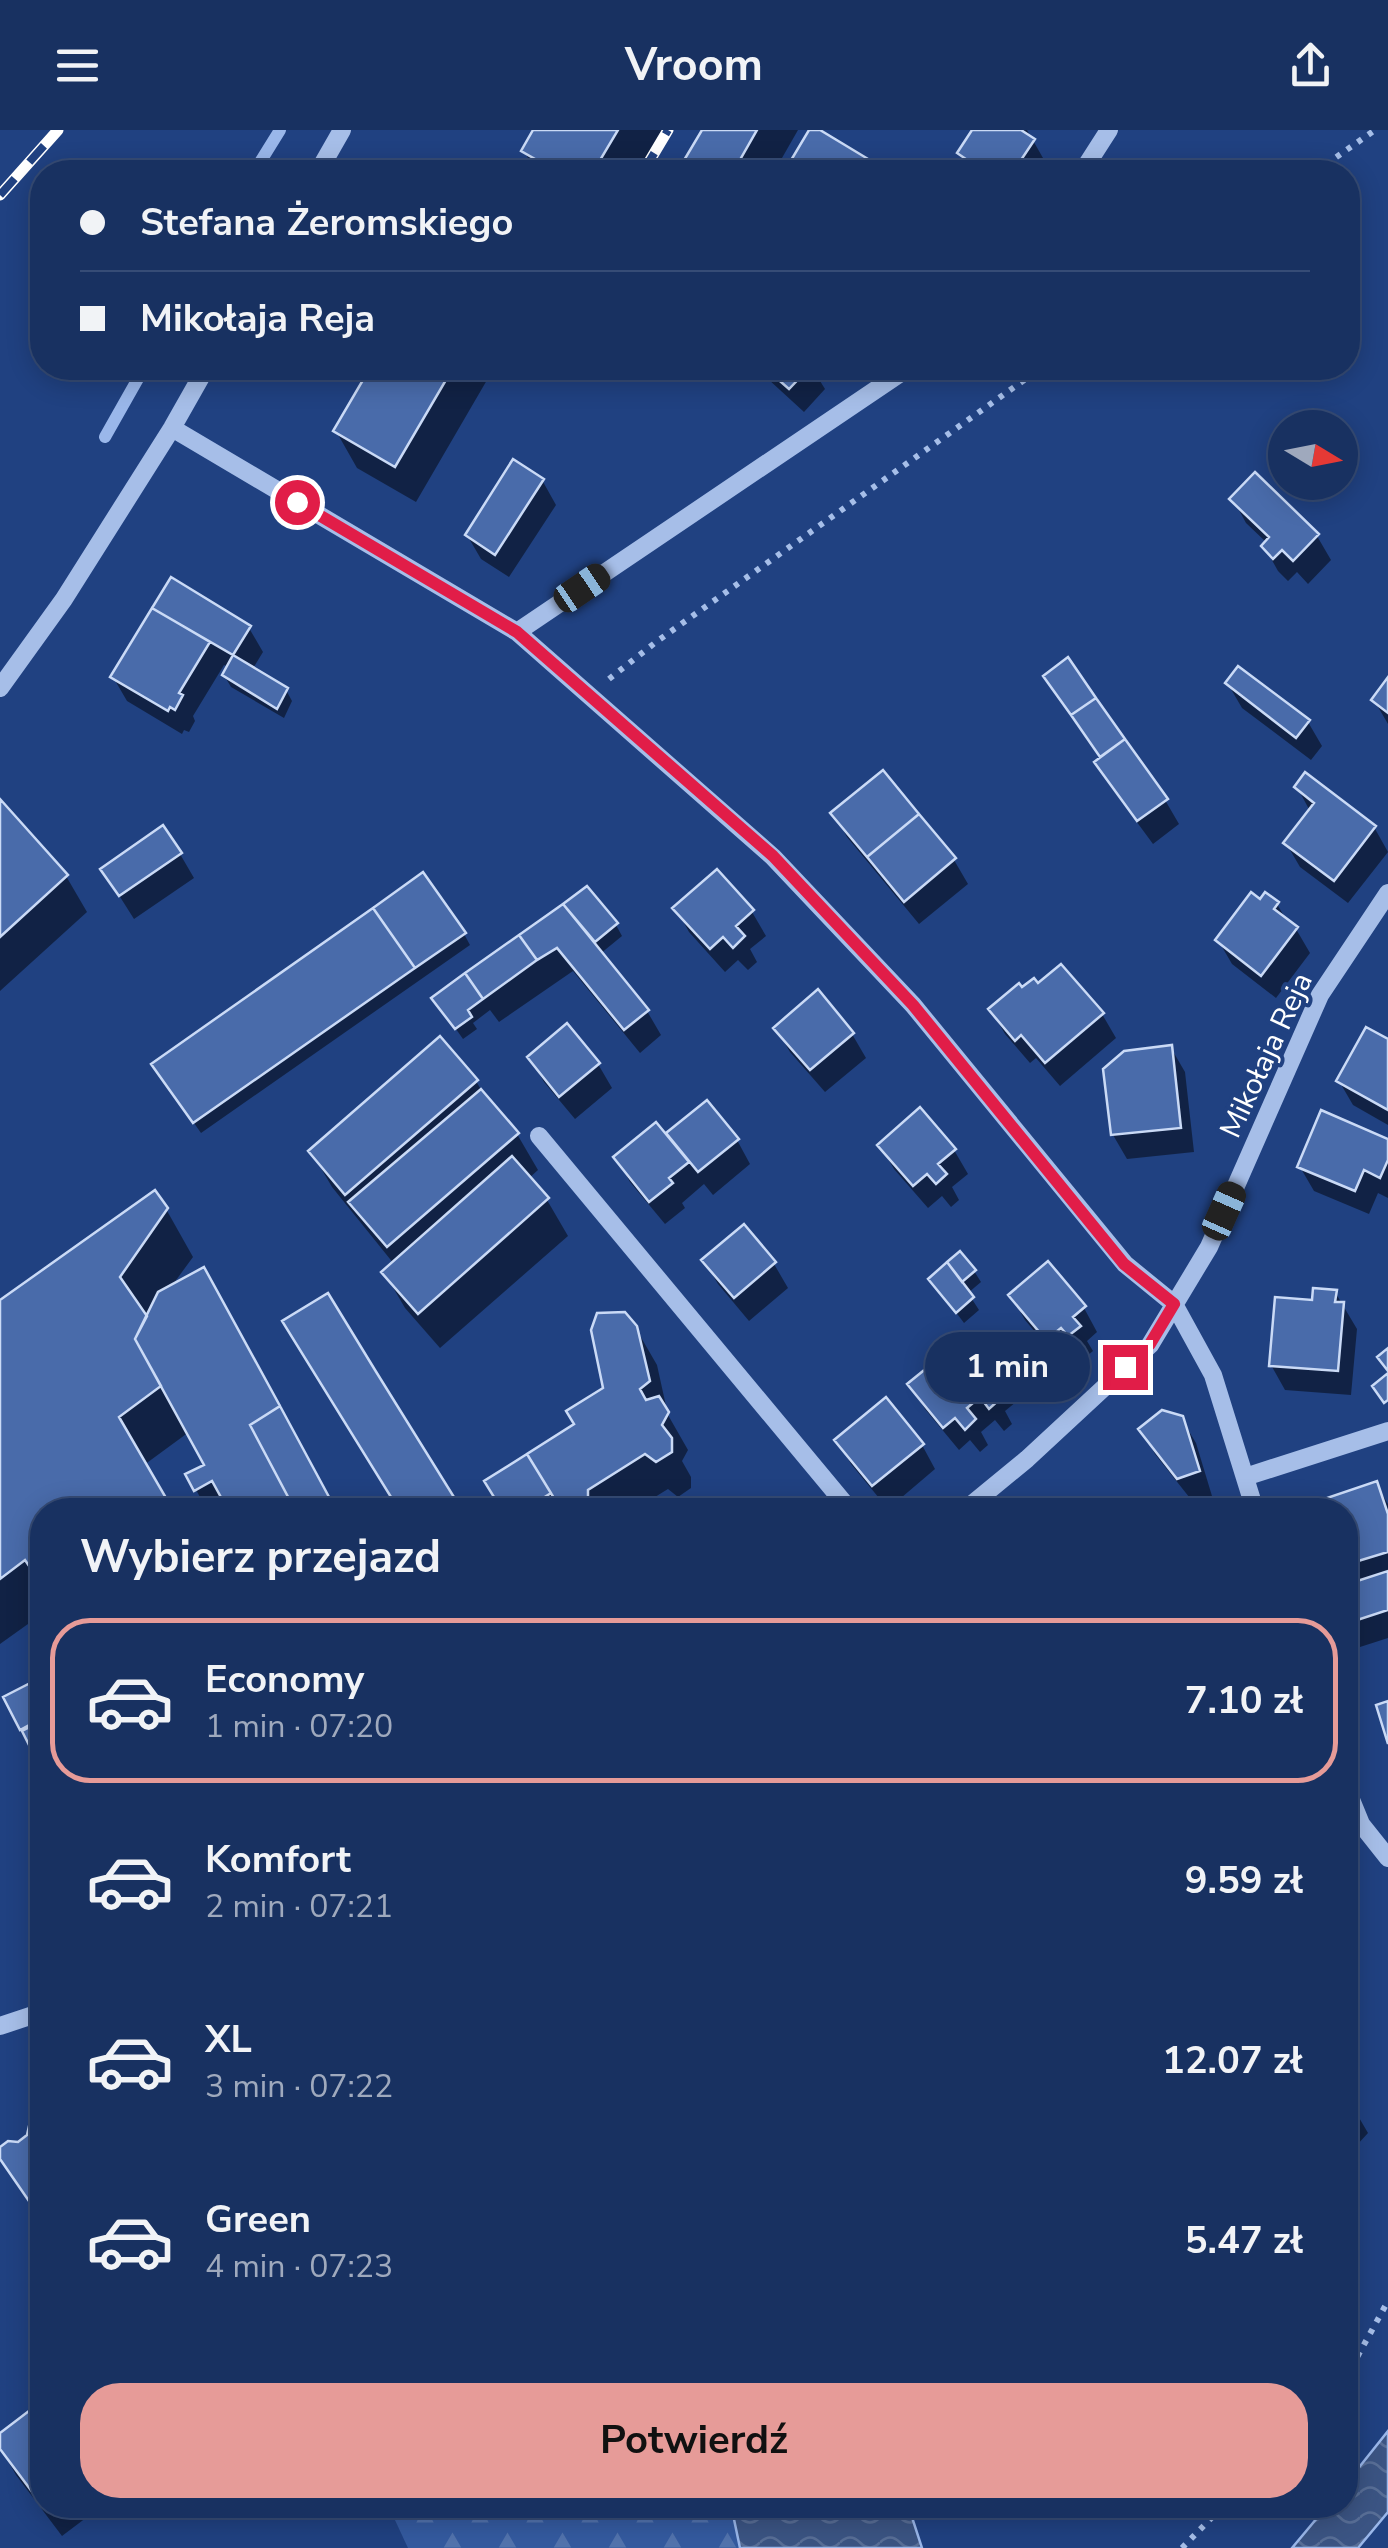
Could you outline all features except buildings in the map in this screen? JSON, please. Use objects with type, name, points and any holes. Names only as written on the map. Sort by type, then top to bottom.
[{"type":"street","points":[[325,160],[342,130]]},
{"type":"street","points":[[1090,160],[1109,130]]},
{"type":"street","points":[[0,688],[64,599],[199,380]]},
{"type":"street","points":[[517,632],[890,380]]},
{"type":"street","points":[[172,428],[517,632],[773,856],[913,1005],[1124,1264],[1174,1304],[1214,1375],[1252,1498]]},
{"type":"street","name":"Mikołaja Reja","points":[[979,1498],[1150,1344],[1208,1247],[1320,994],[1388,893]]},
{"type":"street","points":[[539,1136],[840,1498]]},
{"type":"street","points":[[1245,1477],[1388,1432]]},
{"type":"street","points":[[1358,1817],[1388,1858]]},
{"type":"street","points":[[0,2026],[30,2016]]},
{"type":"path","points":[[1332,160],[1375,130]]},
{"type":"path","points":[[589,696],[656,642],[1025,380]]},
{"type":"path","points":[[1358,2355],[1388,2301]]},
{"type":"path","points":[[1182,2548],[1211,2518]]},
{"type":"green space","points":[[394,2518],[734,2518],[740,2548],[408,2548]]},
{"type":"water","points":[[1388,2431],[1388,2512],[1358,2548],[1292,2548],[1317,2518],[1358,2518],[1358,2469]]},
{"type":"water","points":[[734,2518],[912,2518],[922,2548],[740,2548]]},
{"type":"waterway","points":[[261,160],[280,130]]},
{"type":"waterway","points":[[105,437],[137,380]]},
{"type":"railway","points":[[31,160],[58,130]]},
{"type":"railway","points":[[650,160],[668,130]]},
{"type":"railway","points":[[0,195],[30,161]]},
{"type":"route","points":[[297,502],[517,632],[773,856],[913,1005],[1124,1264],[1174,1304],[1150,1344],[1125,1367]]}]
